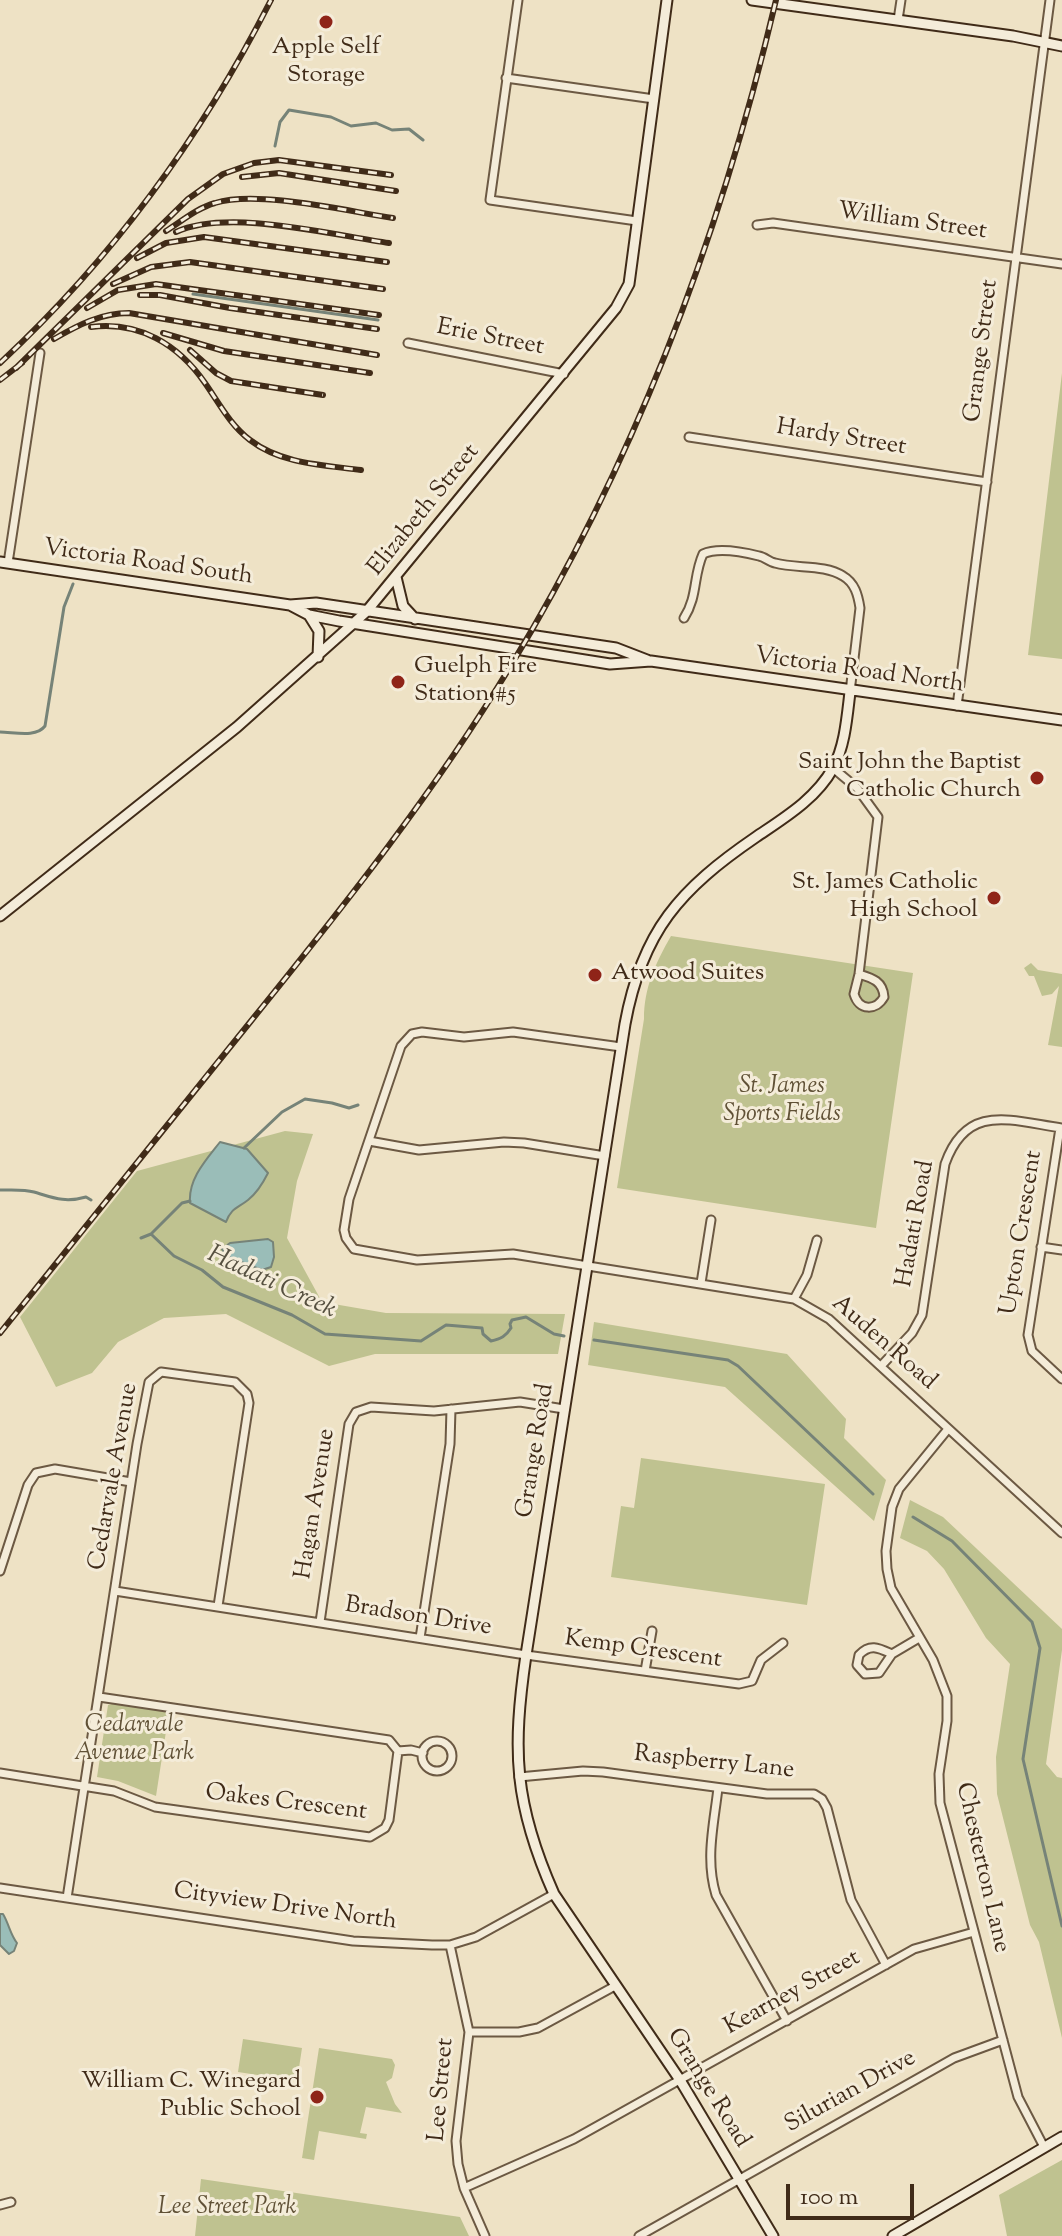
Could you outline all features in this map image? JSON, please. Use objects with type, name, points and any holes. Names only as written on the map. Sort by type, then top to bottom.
[{"type":"main road","name":"Elizabeth Street","points":[[0,916],[237,727],[366,612],[616,308],[629,284],[667,0]]},
{"type":"main road","points":[[752,0],[1062,46]]},
{"type":"main road","name":"Victoria Road South","points":[[4,563],[290,605],[316,603],[534,636]]},
{"type":"main road","points":[[396,577],[403,606],[415,619]]},
{"type":"main road","name":"Victoria Road South","points":[[290,605],[309,615],[526,650]]},
{"type":"main road","points":[[309,615],[319,631],[318,657]]},
{"type":"main road","name":"Victoria Road North","points":[[534,636],[616,648],[651,661],[850,692],[1062,720]]},
{"type":"main road","name":"Victoria Road North","points":[[526,650],[610,664],[651,661]]},
{"type":"main road","name":"Grange Road","points":[[773,2236],[680,2080],[554,1894],[529,1831],[519,1777],[516,1738],[526,1655],[621,1047],[640,962],[655,932],[706,873],[800,806],[818,789],[833,768],[842,744],[850,692]]},
{"type":"main road","points":[[893,2236],[1062,2137]]},
{"type":"street","points":[[518,0],[490,200],[637,221]]},
{"type":"street","points":[[898,20],[901,0]]},
{"type":"street","name":"Grange Street","points":[[957,706],[1050,0]]},
{"type":"street","points":[[506,78],[654,99]]},
{"type":"street","name":"William Street","points":[[757,225],[773,223],[1062,264]]},
{"type":"street","name":"Erie Street","points":[[408,343],[564,374]]},
{"type":"street","points":[[4,563],[40,353]]},
{"type":"street","name":"Hardy Street","points":[[689,437],[987,482]]},
{"type":"street","points":[[684,618],[693,604],[699,562],[703,554],[712,550],[762,556],[772,563],[829,570],[843,575],[853,583],[860,608],[850,692]]},
{"type":"street","points":[[833,768],[857,788],[878,817],[859,974],[854,990],[855,999],[864,1007],[876,1006],[884,997],[882,986],[877,980],[859,974]]},
{"type":"street","points":[[605,1156],[524,1143],[419,1150],[369,1141],[401,1046],[412,1034],[422,1032],[464,1037],[513,1032],[621,1047]]},
{"type":"street","name":"Hadati Road","points":[[881,1366],[912,1333],[922,1315],[945,1164],[960,1135],[985,1119],[1061,1128]]},
{"type":"street","name":"Upton Crescent","points":[[1061,1128],[1028,1335],[1032,1351],[1062,1379]]},
{"type":"street","name":"Auden Road","points":[[369,1141],[349,1199],[344,1230],[354,1249],[417,1260],[513,1254],[794,1299],[829,1319],[1062,1533]]},
{"type":"street","points":[[701,1283],[711,1220]]},
{"type":"street","points":[[794,1299],[807,1275],[817,1240]]},
{"type":"street","points":[[1041,1247],[1062,1250]]},
{"type":"street","name":"Cedarvale Avenue","points":[[67,1898],[146,1390],[154,1376],[161,1372],[235,1382],[242,1386],[249,1403],[218,1606]]},
{"type":"street","name":"Hagan Avenue","points":[[320,1622],[351,1418],[363,1408],[371,1407],[421,1411],[520,1402],[564,1409]]},
{"type":"street","points":[[420,1638],[450,1444],[451,1409]]},
{"type":"street","name":"Chesterton Lane","points":[[948,1429],[899,1489],[888,1529],[887,1569],[891,1588],[942,1677],[947,1696],[947,1721],[938,1789],[1018,2097],[1044,2147]]},
{"type":"street","points":[[0,1571],[28,1485],[36,1473],[55,1469],[131,1482]]},
{"type":"street","name":"Bradson Drive","points":[[115,1591],[526,1655]]},
{"type":"street","points":[[645,1671],[652,1631]]},
{"type":"street","points":[[892,1654],[879,1648],[867,1648],[859,1655],[857,1665],[865,1674],[872,1675],[884,1668],[892,1654],[919,1638]]},
{"type":"street","name":"Kemp Crescent","points":[[526,1655],[746,1684],[757,1673],[761,1660],[783,1643]]},
{"type":"street","points":[[99,1697],[381,1738],[389,1740],[398,1751],[423,1753]]},
{"type":"street","points":[[441,1742],[449,1747],[452,1761],[446,1768],[433,1771],[423,1762],[423,1753],[432,1743],[441,1742]]},
{"type":"street","name":"Oakes Crescent","points":[[0,1773],[114,1791],[155,1807],[370,1837],[385,1828],[389,1820],[398,1751]]},
{"type":"street","name":"Raspberry Lane","points":[[519,1777],[583,1771],[767,1794],[814,1794],[822,1799],[827,1808],[851,1900],[886,1965]]},
{"type":"street","points":[[718,1788],[709,1858],[711,1879],[716,1895],[787,2021]]},
{"type":"street","name":"Cityview Drive North","points":[[0,1888],[353,1941],[450,1945],[476,1937],[554,1894]]},
{"type":"street","name":"Kearney Street","points":[[464,2188],[574,2139],[925,1944],[974,1932]]},
{"type":"street","name":"Lee Street","points":[[450,1945],[469,2032],[456,2141],[458,2164],[464,2188],[485,2236]]},
{"type":"street","points":[[469,2032],[519,2032],[538,2028],[615,1986]]},
{"type":"street","name":"Silurian Drive","points":[[639,2236],[954,2058],[1003,2040]]},
{"type":"street","points":[[0,2205],[11,2202]]},
{"type":"green space","points":[[1062,373],[1062,659],[1028,655]]},
{"type":"green space","name":"St. James Sports Fields","points":[[671,936],[913,973],[876,1228],[617,1188],[648,986]]},
{"type":"green space","points":[[1031,963],[1038,970],[1062,974],[1062,1047],[1048,1045],[1059,986],[1052,994],[1042,996],[1034,976],[1029,976],[1024,968]]},
{"type":"green space","points":[[285,1131],[313,1134],[297,1181],[287,1238],[322,1302],[386,1313],[565,1314],[558,1354],[375,1354],[329,1366],[226,1314],[164,1318],[118,1342],[92,1373],[56,1387],[20,1317],[137,1171]]},
{"type":"green space","points":[[594,1322],[787,1354],[846,1419],[844,1438],[886,1480],[874,1521],[725,1387],[588,1365]]},
{"type":"green space","points":[[641,1458],[825,1484],[807,1605],[611,1577],[621,1506],[634,1508]]},
{"type":"green space","points":[[910,1500],[943,1517],[1062,1629],[1062,1650],[1046,1764],[1057,1777],[1062,1778],[1062,2038],[1039,1942],[1030,1925],[997,1794],[996,1757],[1010,1664],[986,1638],[944,1569],[927,1551],[900,1538]]},
{"type":"green space","name":"Cedarvale Avenue Park","points":[[108,1705],[169,1712],[156,1796],[118,1781],[97,1777]]},
{"type":"green space","points":[[243,2039],[302,2048],[297,2081],[238,2072]]},
{"type":"green space","points":[[319,2048],[392,2059],[395,2065],[392,2078],[386,2082],[402,2113],[366,2107],[360,2133],[367,2134],[366,2139],[319,2131],[314,2160],[302,2158]]},
{"type":"green space","points":[[1062,2160],[1062,2236],[1007,2236],[999,2195]]},
{"type":"green space","name":"Lee Street Park","points":[[201,2179],[460,2217],[469,2236],[195,2236]]},
{"type":"water","points":[[220,1142],[247,1149],[268,1173],[254,1194],[233,1211],[226,1222],[190,1203],[195,1178]]},
{"type":"water","points":[[268,1239],[273,1242],[274,1257],[271,1267],[262,1270],[226,1256],[222,1249],[230,1243]]},
{"type":"water","points":[[0,1914],[3,1914],[17,1943],[9,1954],[0,1945]]},
{"type":"waterway","points":[[275,146],[280,122],[289,110],[331,117],[351,126],[376,123],[392,130],[409,129],[423,140]]},
{"type":"waterway","points":[[193,294],[378,320]]},
{"type":"waterway","points":[[0,732],[30,733],[45,726],[64,607],[73,584]]},
{"type":"waterway","points":[[244,1148],[282,1112],[305,1099],[349,1108],[358,1105]]},
{"type":"waterway","points":[[0,1190],[26,1190],[66,1200],[86,1197],[91,1200]]},
{"type":"waterway","points":[[151,1234],[182,1203],[190,1201]]},
{"type":"waterway","name":"Hadati Creek","points":[[141,1238],[151,1234],[174,1256],[202,1270],[223,1287],[292,1315],[325,1334],[421,1341],[446,1325],[482,1328],[483,1334],[491,1341],[507,1333],[512,1320],[526,1317],[554,1334],[564,1336]]},
{"type":"waterway","name":"Hadati Creek","points":[[594,1340],[728,1360],[873,1494]]},
{"type":"waterway","name":"Hadati Creek","points":[[913,1517],[952,1541],[1032,1622],[1040,1648],[1023,1759],[1062,1926]]},
{"type":"railway","points":[[0,363],[80,282],[152,194],[215,99],[271,0]]},
{"type":"railway","points":[[0,1333],[353,892],[419,804],[510,667],[597,509],[669,344],[729,174],[776,0]]},
{"type":"railway","points":[[16,368],[188,199],[223,174],[254,163],[279,160],[391,175]]},
{"type":"railway","points":[[242,177],[279,173],[396,191]]},
{"type":"railway","points":[[166,231],[202,208],[233,200],[278,200],[393,218]]},
{"type":"railway","points":[[176,232],[198,225],[251,223],[389,243]]},
{"type":"railway","points":[[137,258],[166,243],[204,237],[387,262]]},
{"type":"railway","points":[[113,284],[151,267],[190,262],[383,289]]},
{"type":"railway","points":[[87,308],[118,290],[156,284],[379,315]]},
{"type":"railway","points":[[140,295],[160,295],[377,329]]},
{"type":"railway","points":[[54,339],[90,321],[129,313],[377,355]]},
{"type":"railway","points":[[91,327],[109,326],[141,332],[170,347],[194,369],[236,428],[262,448],[289,459],[361,470]]},
{"type":"railway","points":[[163,333],[224,351],[370,373]]},
{"type":"railway","points":[[190,350],[216,373],[231,381],[323,395]]},
{"type":"railway","points":[[0,380],[22,363]]},
{"type":"place","name":"Apple Self Storage","points":[[326,22]]},
{"type":"place","name":"Guelph Fire Station #5","points":[[398,682]]},
{"type":"place","name":"Saint John the Baptist Catholic Church","points":[[1037,778]]},
{"type":"place","name":"St. James Catholic High School","points":[[994,898]]},
{"type":"place","name":"Atwood Suites","points":[[595,975]]},
{"type":"place","name":"William C. Winegard Public School","points":[[317,2097]]}]
